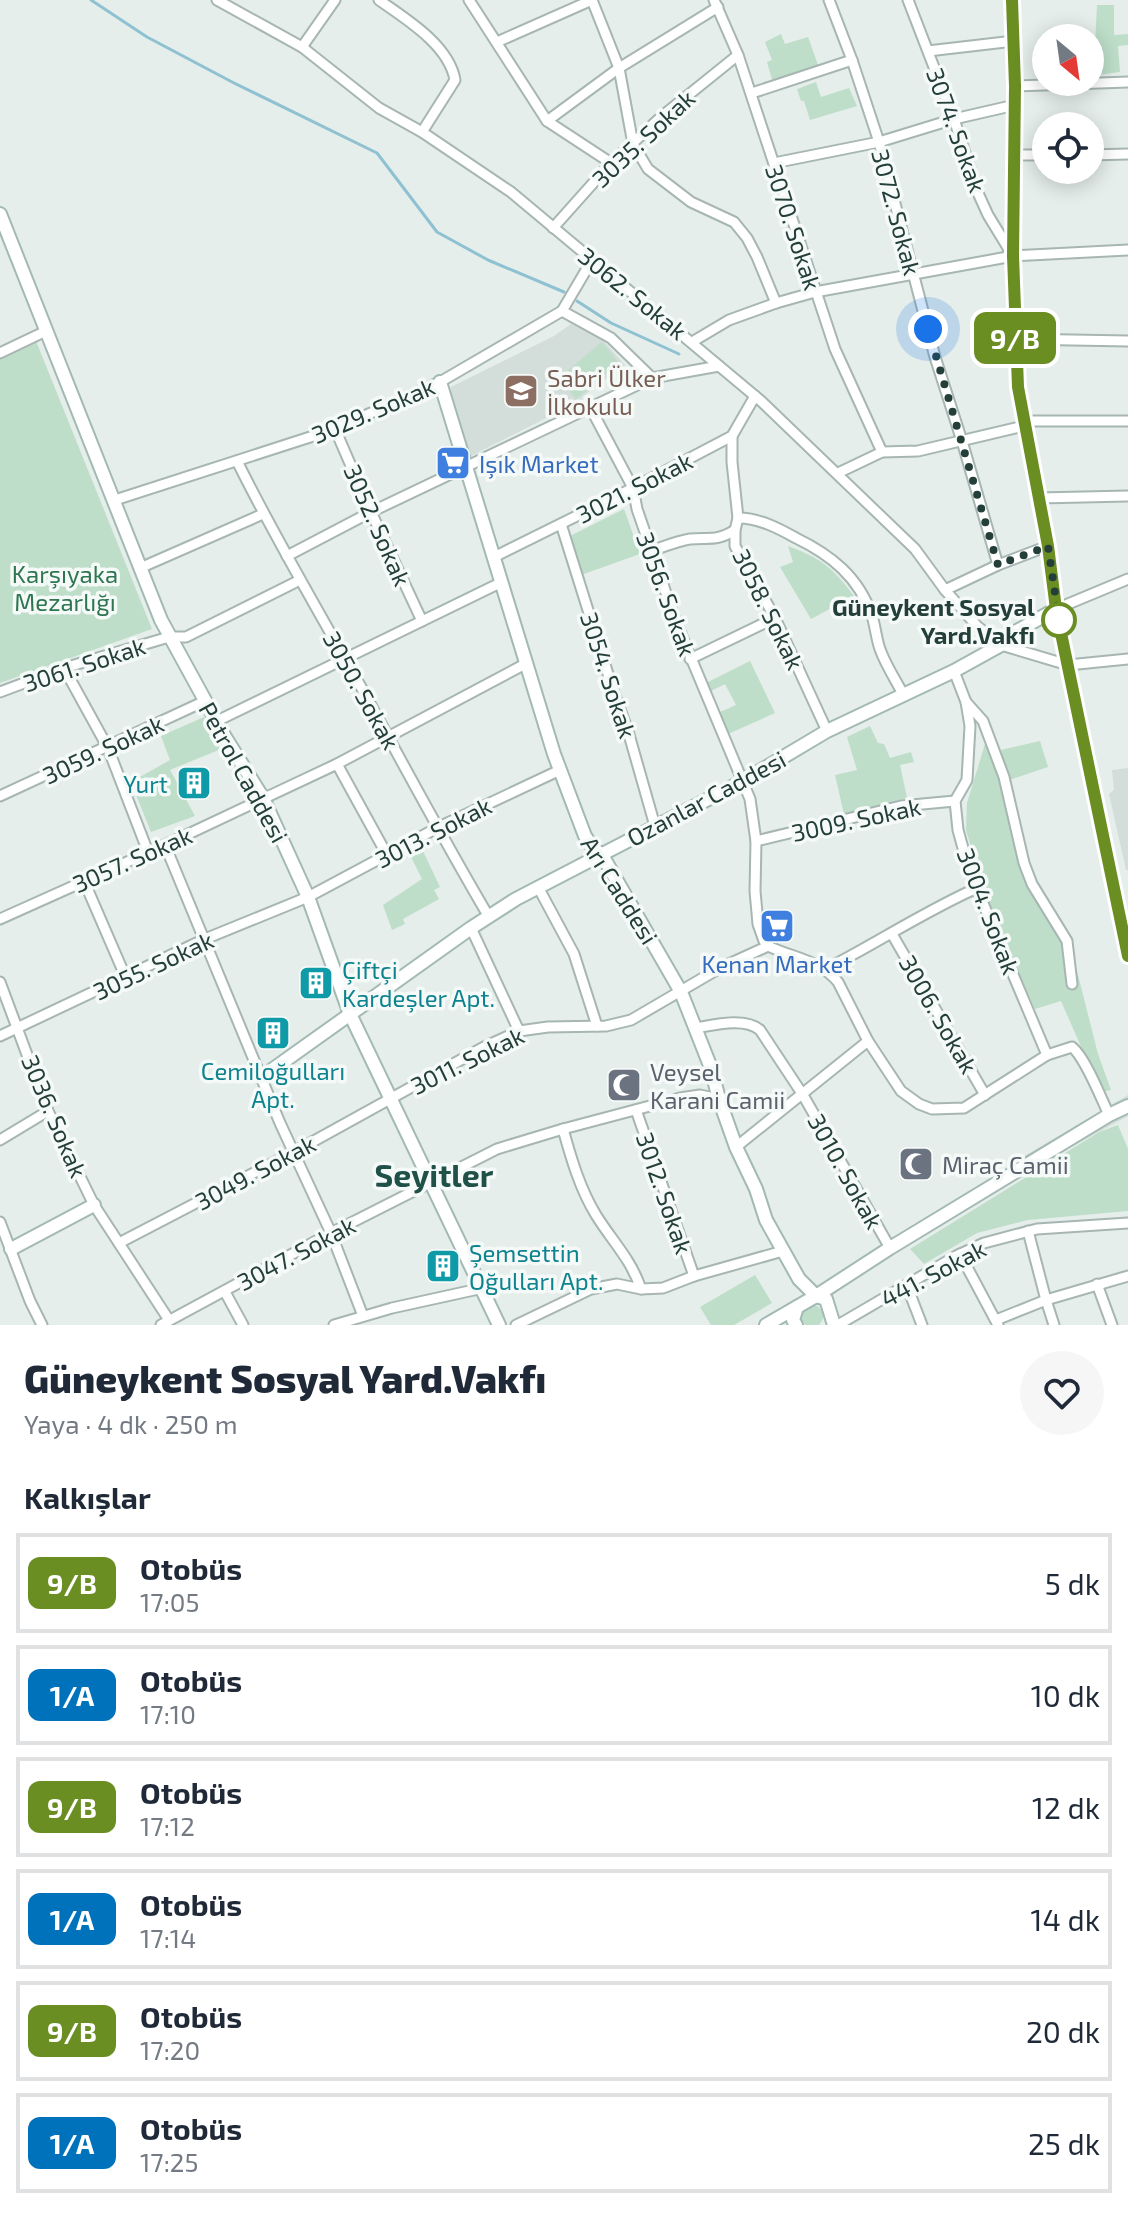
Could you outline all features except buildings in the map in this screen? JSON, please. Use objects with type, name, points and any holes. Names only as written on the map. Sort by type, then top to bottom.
[{"type":"street","name":"3062. Sokak","points":[[217,0],[302,47],[379,108],[422,132],[511,192],[755,396],[915,549],[977,626],[1001,645]]},
{"type":"street","points":[[302,47],[335,0]]},
{"type":"street","points":[[379,0],[432,40],[453,68],[455,80],[422,132]]},
{"type":"street","points":[[469,0],[547,121],[611,163]]},
{"type":"street","points":[[497,42],[592,0],[619,68],[633,144],[648,169],[691,202],[734,222],[757,257],[776,303]]},
{"type":"street","name":"3072. Sokak","points":[[829,0],[879,142],[935,357],[998,565]]},
{"type":"street","name":"3074. Sokak","points":[[908,0],[954,119],[978,193],[1013,256]]},
{"type":"street","points":[[1012,0],[1015,86],[1013,256],[1018,387],[1048,546],[1056,609],[1128,956]]},
{"type":"street","points":[[547,121],[619,68],[716,4]]},
{"type":"street","name":"3070. Sokak","points":[[716,4],[752,93],[840,362],[882,452]]},
{"type":"street","points":[[928,51],[1014,41]]},
{"type":"street","name":"3035. Sokak","points":[[553,228],[611,163],[661,117],[738,55]]},
{"type":"street","points":[[752,93],[852,60]]},
{"type":"street","points":[[1015,86],[1128,82]]},
{"type":"street","points":[[774,163],[879,142],[954,119],[1015,105]]},
{"type":"street","points":[[1104,155],[1128,154]]},
{"type":"street","points":[[1015,155],[1032,155]]},
{"type":"street","name":"Petrol Caddesi","points":[[0,214],[4,236],[46,331],[169,637],[263,798],[308,897],[350,1014],[499,1325]]},
{"type":"street","points":[[692,342],[729,320],[815,292],[1013,256],[1128,250]]},
{"type":"street","name":"3029. Sokak","points":[[115,500],[335,429],[440,382],[562,311],[592,260]]},
{"type":"street","points":[[562,311],[611,338],[652,378]]},
{"type":"street","points":[[0,353],[46,331]]},
{"type":"street","points":[[1015,339],[1128,341]]},
{"type":"street","points":[[287,556],[371,512],[652,378],[719,366]]},
{"type":"street","name":"Arı Caddesi","points":[[440,382],[560,770],[585,836],[602,855],[681,992],[711,1068],[736,1147],[756,1189],[766,1220],[799,1279],[816,1296],[826,1299],[836,1325]]},
{"type":"street","points":[[732,436],[755,396]]},
{"type":"street","name":"3056. Sokak","points":[[591,409],[633,488],[637,509],[690,659],[750,799],[756,841],[758,924],[768,946]]},
{"type":"street","points":[[838,473],[882,452],[918,451],[1023,424],[1128,421]]},
{"type":"street","name":"3052. Sokak","points":[[335,429],[422,621]]},
{"type":"street","name":"3021. Sokak","points":[[494,557],[732,436]]},
{"type":"street","name":"3058. Sokak","points":[[732,436],[738,518],[735,546],[775,618],[827,731]]},
{"type":"street","name":"3050. Sokak","points":[[237,461],[263,514],[489,917]]},
{"type":"street","points":[[1039,498],[1128,496]]},
{"type":"street","points":[[140,568],[263,514]]},
{"type":"street","points":[[738,518],[750,518],[778,528],[817,548],[854,580],[867,602],[879,649],[904,696]]},
{"type":"street","name":"3054. Sokak","points":[[561,524],[628,731],[655,826]]},
{"type":"street","points":[[651,551],[691,539],[721,539],[735,530]]},
{"type":"street","points":[[945,590],[1048,546]]},
{"type":"street","points":[[1056,609],[1128,579]]},
{"type":"street","name":"3061. Sokak","points":[[0,692],[64,668],[169,637],[186,637],[300,580]]},
{"type":"street","points":[[217,721],[502,582]]},
{"type":"street","name":"Ozanlar Caddesi","points":[[262,1077],[471,928],[538,887],[743,781],[827,731],[954,671],[1056,609]]},
{"type":"street","points":[[690,659],[775,618]]},
{"type":"street","points":[[1001,645],[1068,665],[1128,659]]},
{"type":"street","name":"3057. Sokak","points":[[0,919],[337,764],[527,663]]},
{"type":"street","points":[[64,668],[108,748],[148,852]]},
{"type":"street","name":"3004. Sokak","points":[[954,671],[966,702],[970,726],[967,780],[955,801],[958,830],[969,870],[1047,1055]]},
{"type":"street","name":"3059. Sokak","points":[[0,796],[205,701]]},
{"type":"street","points":[[966,702],[983,721],[1004,777],[1024,863],[1032,884],[1067,941],[1072,984]]},
{"type":"street","points":[[337,764],[387,855]]},
{"type":"street","name":"3013. Sokak","points":[[308,897],[437,828],[560,770]]},
{"type":"street","name":"3009. Sokak","points":[[756,841],[901,806],[955,801]]},
{"type":"street","points":[[165,845],[331,1233],[363,1316]]},
{"type":"street","points":[[84,881],[126,978]]},
{"type":"street","points":[[538,887],[574,954],[597,1026]]},
{"type":"street","points":[[826,969],[977,888]]},
{"type":"street","name":"3055. Sokak","points":[[0,1036],[205,939],[308,897]]},
{"type":"street","points":[[471,928],[519,1031]]},
{"type":"street","name":"3006. Sokak","points":[[892,934],[985,1095]]},
{"type":"street","points":[[768,946],[826,969],[838,982],[868,1041],[901,1091],[919,1104],[932,1109],[964,1108],[1047,1055],[1076,1048],[1109,1115]]},
{"type":"street","name":"3011. Sokak","points":[[390,1098],[519,1031],[619,1024],[631,1020],[681,992],[691,983],[768,946]]},
{"type":"street","name":"3036. Sokak","points":[[0,982],[48,1111],[94,1205],[165,1323]]},
{"type":"street","name":"3010. Sokak","points":[[696,1028],[720,1024],[755,1026],[803,1095],[890,1248]]},
{"type":"street","points":[[736,1147],[868,1041]]},
{"type":"street","name":"3047. Sokak","points":[[165,1323],[331,1233],[497,1149],[690,1096],[719,1099]]},
{"type":"street","name":"3049. Sokak","points":[[119,1243],[390,1098]]},
{"type":"street","points":[[766,1325],[1128,1106]]},
{"type":"street","name":"3012. Sokak","points":[[636,1110],[694,1276]]},
{"type":"street","points":[[0,1140],[48,1111]]},
{"type":"street","points":[[563,1129],[574,1166],[596,1215],[627,1258],[641,1289]]},
{"type":"street","points":[[11,1249],[94,1205]]},
{"type":"street","points":[[0,1222],[42,1325]]},
{"type":"street","name":"441. Sokak","points":[[836,1325],[984,1243],[1028,1231],[1128,1223]]},
{"type":"street","points":[[1028,1231],[1054,1325]]},
{"type":"street","points":[[516,1325],[591,1289],[617,1284],[641,1289],[663,1288],[783,1251]]},
{"type":"street","points":[[960,1254],[998,1322],[1046,1300],[1128,1276]]},
{"type":"street","points":[[1097,1284],[1112,1325]]},
{"type":"street","points":[[907,1286],[922,1325]]},
{"type":"street","points":[[334,1325],[483,1288]]},
{"type":"street","points":[[225,1292],[243,1325]]},
{"type":"street","points":[[796,1325],[793,1320],[797,1307]]},
{"type":"shaded area","name":"Sabri Ülker İlkokulu","points":[[571,324],[600,337],[625,365],[582,400],[471,456],[467,451],[451,387],[554,336]]},
{"type":"shaded area","points":[[1128,768],[1126,870],[1109,794],[1114,790],[1112,770]]},
{"type":"shaded area","points":[[1128,1095],[1128,1116],[1029,1170],[1021,1158]]},
{"type":"green space","points":[[1097,5],[1114,5],[1114,35],[1128,34],[1128,45],[1118,46],[1120,72],[1104,74],[1104,24],[1096,24]]},
{"type":"green space","points":[[781,34],[785,44],[808,37],[818,65],[773,83],[767,62],[772,60],[765,42]]},
{"type":"green space","points":[[816,82],[821,97],[849,88],[857,106],[810,120],[797,89]]},
{"type":"green space","name":"Karşıyaka Mezarlığı","points":[[36,341],[152,629],[0,683],[0,358]]},
{"type":"green space","points":[[602,342],[619,363],[576,399],[559,378]]},
{"type":"green space","points":[[624,509],[640,554],[581,575],[570,536]]},
{"type":"green space","points":[[788,546],[826,565],[854,596],[811,619],[780,567],[793,562]]},
{"type":"green space","points":[[750,661],[775,713],[728,734],[718,713],[736,705],[725,684],[711,691],[706,683]]},
{"type":"green space","points":[[204,717],[221,749],[170,770],[195,816],[151,832],[131,782],[170,760],[161,736]]},
{"type":"green space","points":[[870,726],[890,758],[911,752],[914,762],[900,765],[907,798],[844,814],[835,775],[857,770],[847,737]]},
{"type":"green space","points":[[988,734],[1028,888],[1065,945],[1078,975],[1098,1054],[1111,1090],[1101,1092],[1061,1001],[1035,1009],[986,898],[966,830],[967,803]]},
{"type":"green space","points":[[1040,741],[1048,767],[1009,780],[1001,750]]},
{"type":"green space","points":[[422,849],[440,887],[434,890],[439,899],[403,919],[405,924],[392,930],[383,905],[422,879],[410,855]]},
{"type":"green space","points":[[1118,1125],[1128,1149],[1128,1211],[1028,1220],[977,1233],[924,1264],[910,1249],[1099,1132]]},
{"type":"green space","points":[[755,1275],[772,1303],[734,1325],[711,1325],[700,1307]]},
{"type":"green space","points":[[812,1305],[822,1312],[820,1324],[804,1324],[801,1316],[804,1308]]},
{"type":"waterway","points":[[91,0],[147,37],[377,153],[437,232],[488,260],[564,292]]},
{"type":"waterway","points":[[577,301],[611,323],[679,354]]},
{"type":"bus line","name":"9/B","points":[[1012,0],[1015,86],[1013,256],[1018,387],[1048,546],[1056,609],[1128,956]]},
{"type":"place","name":"Sabri Ülker İlkokulu","points":[[521,391]]},
{"type":"place","name":"Işık Market","points":[[453,463]]},
{"type":"place","name":"Güneykent Sosyal Yard.Vakfı","points":[[1059,620]]},
{"type":"place","name":"Yurt","points":[[194,783]]},
{"type":"place","name":"Kenan Market","points":[[777,926]]},
{"type":"place","name":"Çiftçi Kardeşler Apt.","points":[[316,983]]},
{"type":"place","name":"Cemiloğulları Apt.","points":[[273,1033]]},
{"type":"place","name":"Veysel Karani Camii","points":[[624,1085]]},
{"type":"place","name":"Miraç Camii","points":[[916,1164]]},
{"type":"place","name":"Şemsettin Oğulları Apt.","points":[[443,1266]]},
{"type":"district","name":"Seyitler","points":[[434,1174]]},
{"type":"route","points":[[928,329],[998,565],[1048,546],[1059,620]]}]
